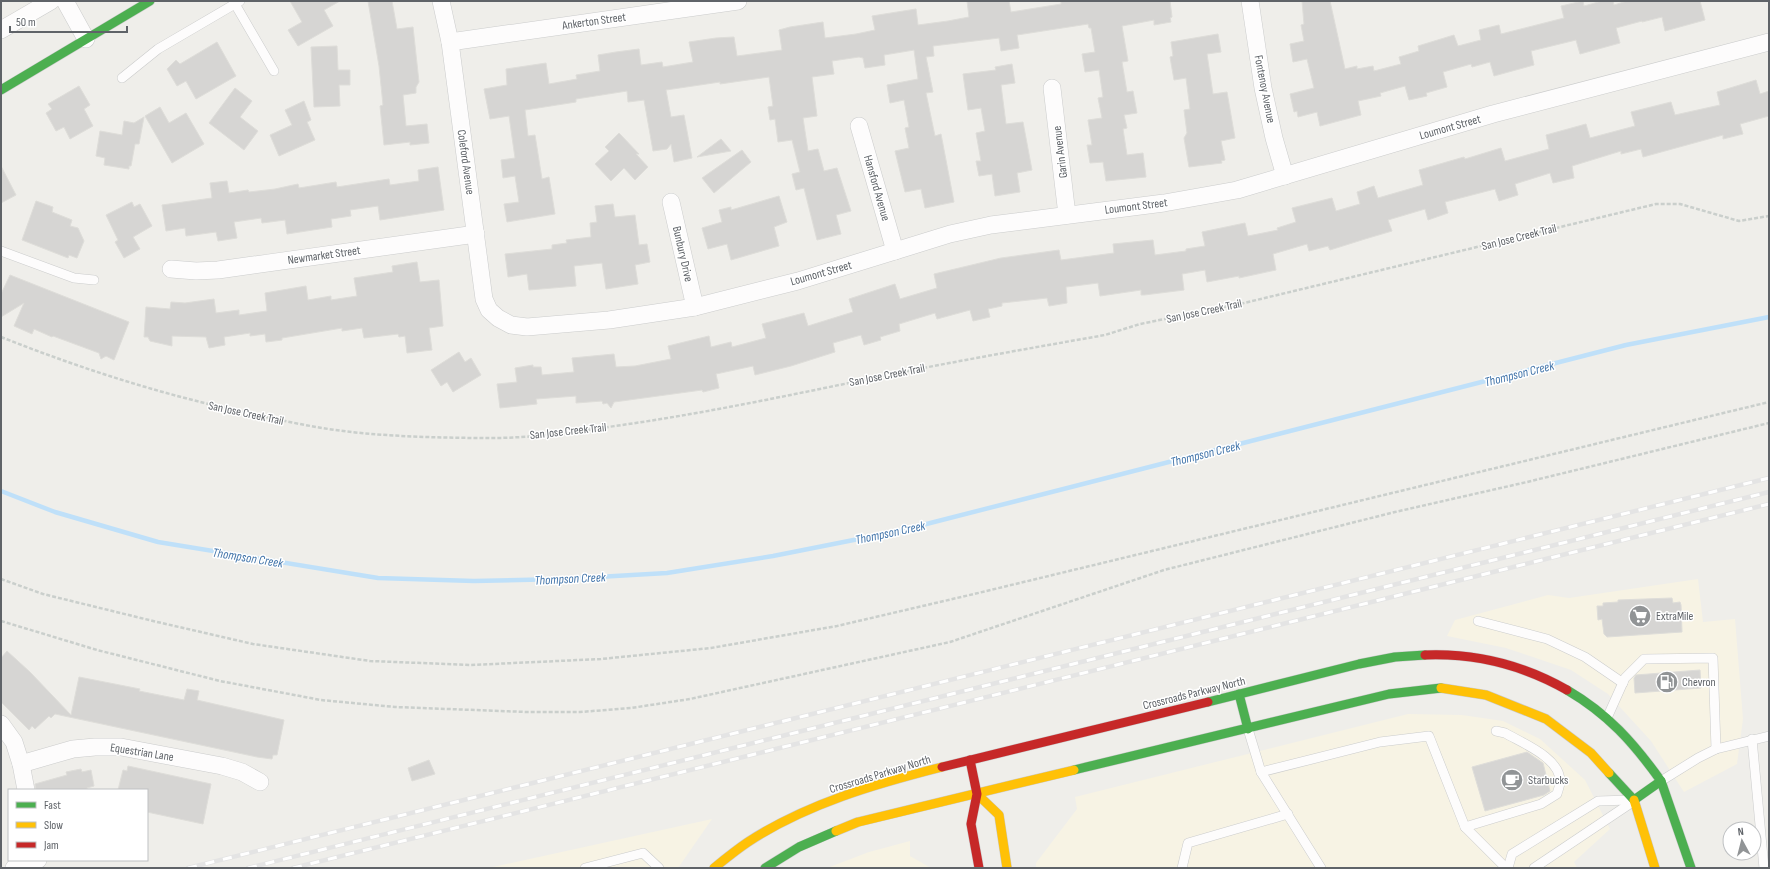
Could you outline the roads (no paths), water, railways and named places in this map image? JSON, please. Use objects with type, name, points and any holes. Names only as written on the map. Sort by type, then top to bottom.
[{"type":"main road","points":[[1,90],[150,1]]},
{"type":"main road","name":"Crossroads Parkway North","points":[[714,868],[729,856],[779,824],[813,808],[883,783],[970,760],[1359,664],[1405,656],[1442,654],[1482,658],[1521,670],[1562,688],[1607,718],[1631,741],[1661,781],[1691,868]]},
{"type":"main road","points":[[766,868],[799,847],[858,822],[1389,694],[1442,688],[1486,695],[1546,720],[1591,753],[1634,800],[1655,868]]},
{"type":"main road","points":[[1239,694],[1248,729]]},
{"type":"main road","points":[[970,760],[976,794],[971,824],[979,868]]},
{"type":"main road","points":[[1634,800],[1661,781]]},
{"type":"main road","points":[[976,794],[999,815],[1007,868]]},
{"type":"main road","points":[[729,856],[734,868]]},
{"type":"street","points":[[1,30],[51,1]]},
{"type":"street","points":[[65,1],[86,39]]},
{"type":"street","name":"Coleford Avenue","points":[[441,1],[450,42],[484,299],[489,310],[498,318]]},
{"type":"street","name":"Ankerton Street","points":[[450,42],[648,7],[738,1]]},
{"type":"street","name":"Fontenoy Avenue","points":[[1250,1],[1263,88],[1274,138],[1286,176]]},
{"type":"street","name":"Loumont Street","points":[[498,318],[511,326],[527,327],[609,320],[695,307],[798,281],[950,234],[992,225],[1194,198],[1237,190],[1493,114],[1769,42]]},
{"type":"street","name":"Garin Avenue","points":[[1052,88],[1067,215]]},
{"type":"street","name":"Hansford Avenue","points":[[859,126],[895,251]]},
{"type":"street","name":"Bunbury Drive","points":[[671,202],[695,307]]},
{"type":"street","name":"Newmarket Street","points":[[171,269],[196,271],[218,270],[476,234]]},
{"type":"street","points":[[1,724],[14,742],[21,764],[26,789]]},
{"type":"street","name":"Equestrian Lane","points":[[21,764],[73,749],[121,747],[222,766],[242,772],[260,782]]},
{"type":"street","points":[[14,868],[35,861]]},
{"type":"lane","points":[[122,78],[158,49],[237,3],[274,71]]},
{"type":"lane","points":[[1,251],[74,278],[94,280]]},
{"type":"lane","points":[[1478,621],[1547,639],[1585,657],[1623,683]]},
{"type":"lane","points":[[1607,718],[1625,678],[1644,659],[1713,658],[1716,749]]},
{"type":"lane","points":[[1248,729],[1261,772],[1321,868]]},
{"type":"lane","points":[[1465,827],[1541,804],[1557,794],[1560,781],[1556,767],[1550,760],[1505,733],[1496,731]]},
{"type":"lane","points":[[1261,772],[1380,742],[1429,736],[1465,827],[1507,868],[1512,854],[1598,801],[1634,800]]},
{"type":"lane","points":[[1661,781],[1698,758],[1716,749],[1769,736]]},
{"type":"lane","points":[[1752,739],[1764,868]]},
{"type":"lane","points":[[1534,868],[1634,800]]},
{"type":"lane","points":[[1182,868],[1188,843],[1288,814]]},
{"type":"lane","points":[[584,868],[643,853],[659,868]]},
{"type":"waterway","name":"Thompson Creek","points":[[1,491],[55,512],[158,542],[378,578],[474,581],[563,579],[667,573],[773,556],[899,531],[1626,345],[1769,317]]},
{"type":"railway","points":[[188,868],[1769,478]]},
{"type":"railway","points":[[248,868],[1769,492]]},
{"type":"railway","points":[[293,868],[1769,504]]},
{"type":"place","name":"ExtraMile","points":[[1640,616]]},
{"type":"place","name":"Chevron","points":[[1667,682]]},
{"type":"place","name":"Starbucks","points":[[1512,780]]}]
